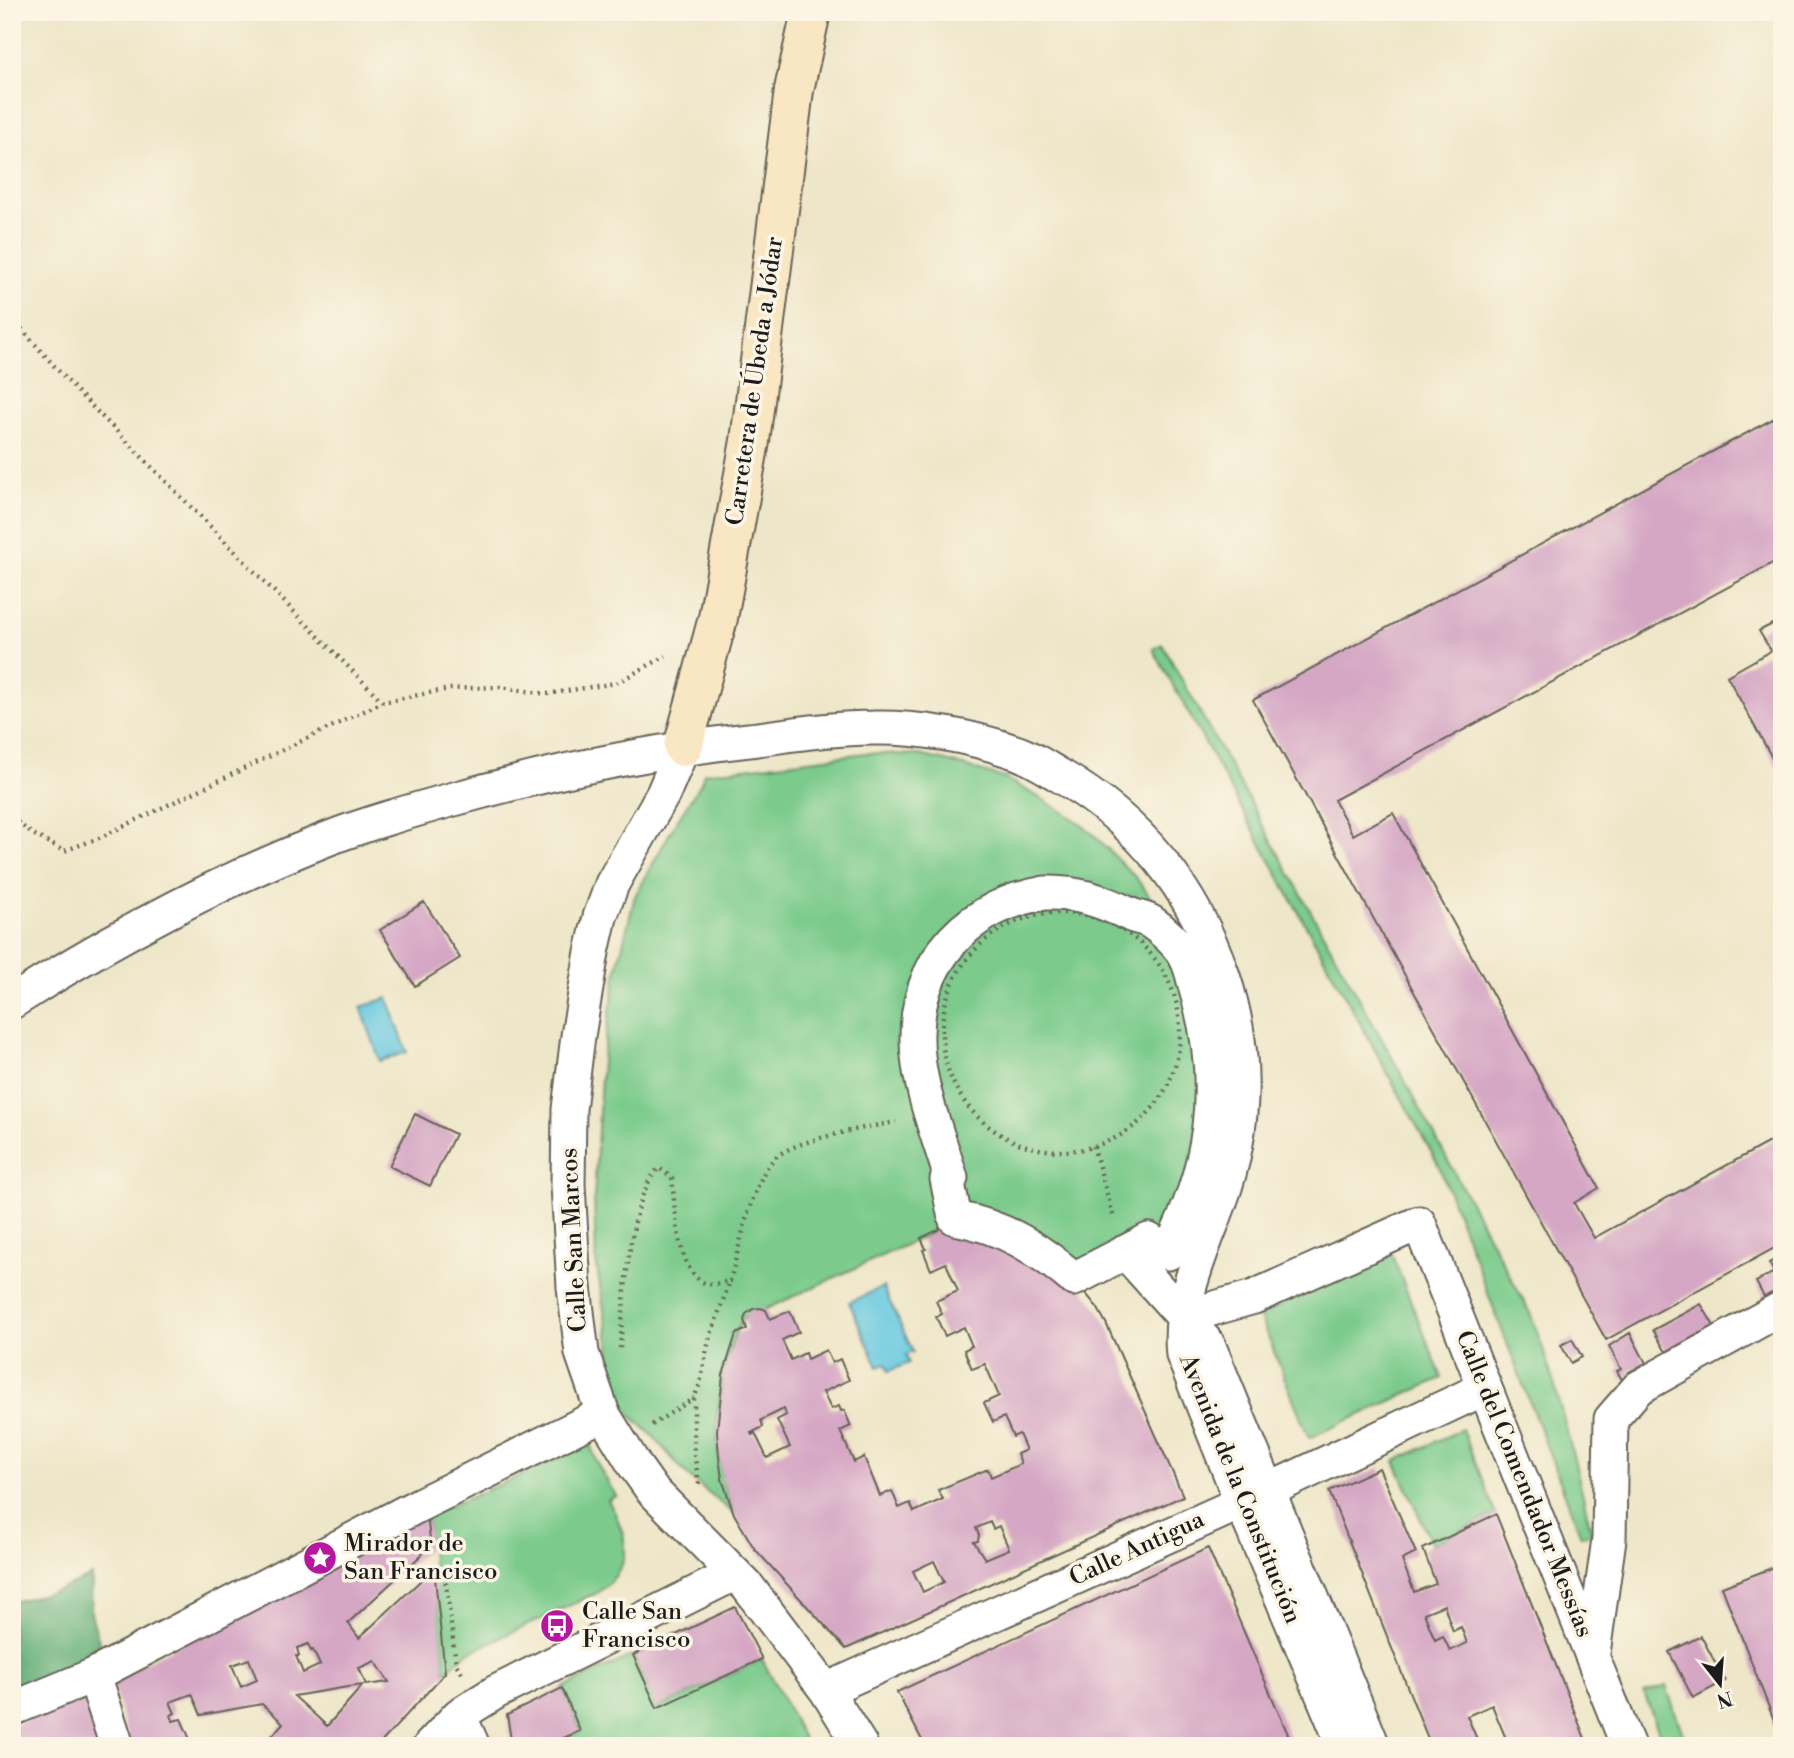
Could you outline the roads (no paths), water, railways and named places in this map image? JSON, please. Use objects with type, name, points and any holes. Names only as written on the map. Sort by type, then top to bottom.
[{"type":"street","name":"Carretera de Úbeda a Jódar","points":[[683,747],[718,618],[750,441],[794,90],[811,12]]},
{"type":"street","name":"Avenida de la Constitución","points":[[12,1002],[75,962],[239,876],[330,838],[536,776],[683,747],[872,728],[919,730],[965,739],[1013,751],[1043,765],[1084,789],[1118,814],[1146,842],[1171,873],[1208,937],[1235,1015],[1242,1097],[1235,1155],[1199,1254],[1183,1317],[1183,1355],[1255,1495],[1373,1746]]},
{"type":"street","name":"Calle San Marcos","points":[[683,747],[663,794],[612,884],[600,917],[592,952],[569,1109],[568,1185],[574,1287],[582,1353],[603,1414],[619,1443],[652,1490],[748,1587],[826,1690],[861,1746]]},
{"type":"street","points":[[1045,893],[1076,894],[1149,920],[1185,956],[1201,1007],[1209,1040],[1212,1072],[1209,1132],[1201,1173],[1183,1223],[1168,1253],[1149,1240],[1125,1252],[1074,1279],[1047,1256],[1015,1236],[993,1226],[955,1218],[947,1179],[951,1178],[919,1063],[920,1002],[931,970],[947,945],[992,909],[1022,898],[1045,893]]},
{"type":"street","name":"Calle del Comendador Messías","points":[[1183,1317],[1254,1297],[1419,1223],[1628,1746]]},
{"type":"street","points":[[1125,1252],[1183,1317]]},
{"type":"street","points":[[1593,1655],[1609,1539],[1611,1419],[1638,1388],[1782,1308]]},
{"type":"street","name":"Calle Antigua","points":[[826,1690],[1485,1388]]},
{"type":"street","points":[[12,1709],[94,1675],[421,1504],[603,1414]]},
{"type":"street","name":"Avenida de la Constitución","points":[[1255,1495],[1344,1746]]},
{"type":"street","points":[[430,1746],[459,1716],[496,1692],[734,1574]]},
{"type":"street","points":[[94,1675],[117,1746]]},
{"type":"street","points":[[459,1716],[473,1746]]},
{"type":"water","points":[[388,998],[407,1052],[380,1061],[361,1007]]},
{"type":"water","points":[[883,1287],[913,1352],[906,1355],[909,1363],[889,1371],[886,1364],[878,1367],[849,1302]]},
{"type":"place","name":"Mirador de San Francisco","points":[[320,1558]]},
{"type":"place","name":"Calle San Francisco","points":[[557,1626]]}]
